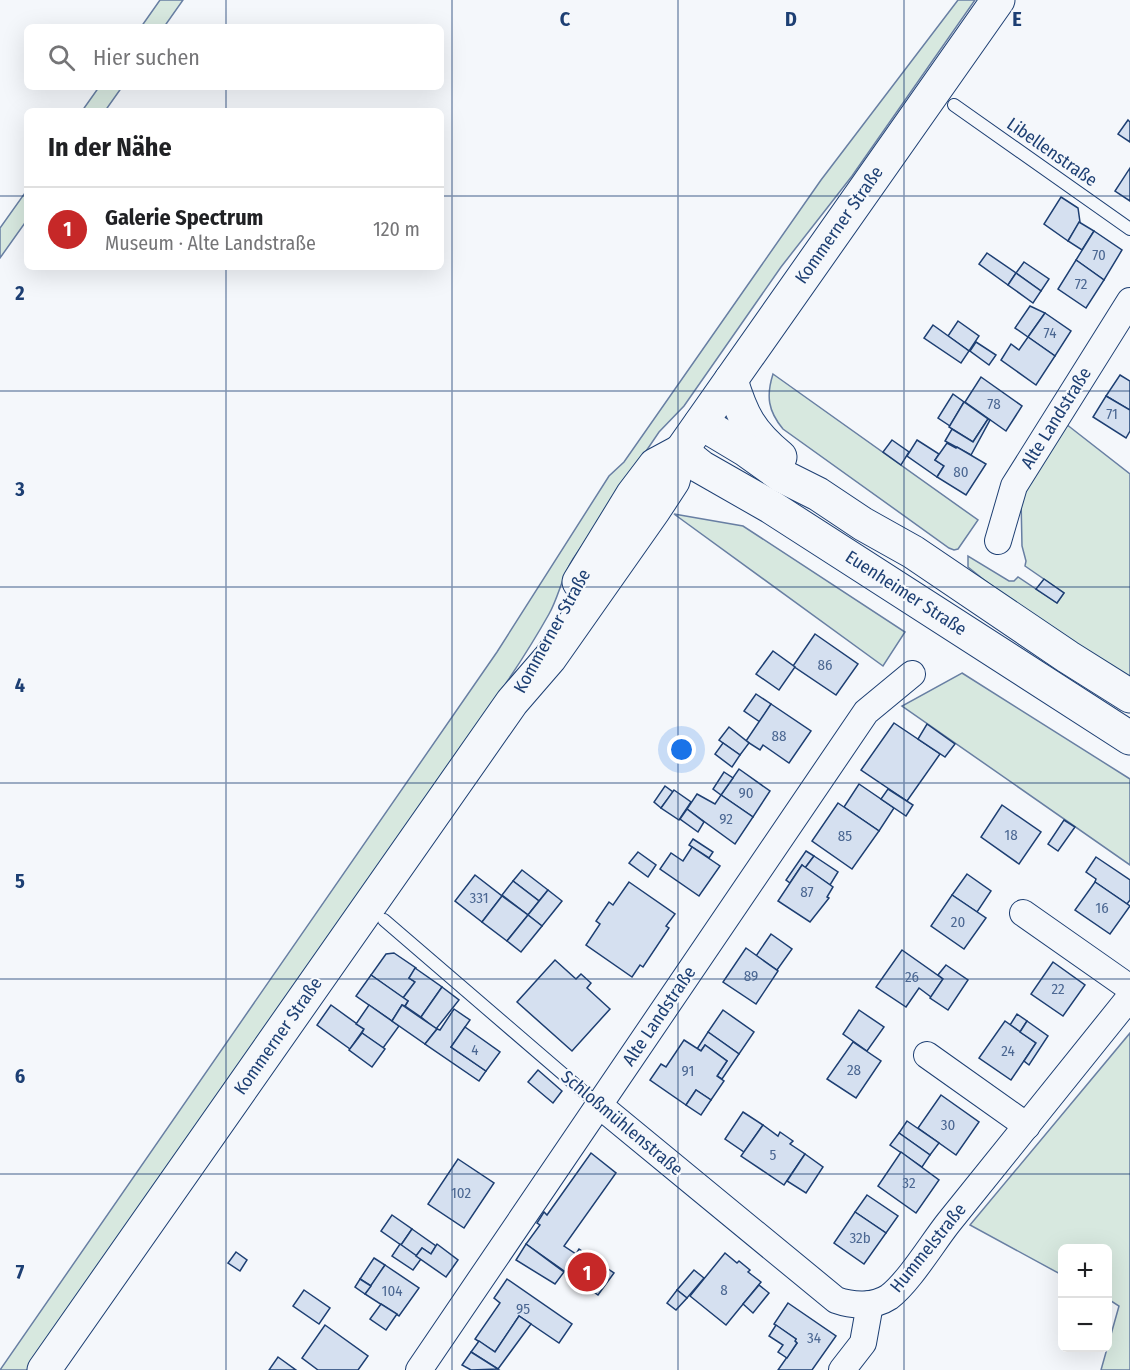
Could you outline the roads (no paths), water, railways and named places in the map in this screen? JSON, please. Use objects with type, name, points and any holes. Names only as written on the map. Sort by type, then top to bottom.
[{"type":"main road","name":"Kommerner Straße","points":[[44,1370],[512,702],[563,608],[633,494],[655,465],[681,452],[998,0]]},
{"type":"main road","points":[[730,380],[741,412],[759,439],[818,494]]},
{"type":"main road","name":"Euenheimer Straße","points":[[701,423],[746,450],[782,476],[818,494],[863,524],[912,552],[1130,696]]},
{"type":"main road","name":"Euenheimer Straße","points":[[681,452],[701,467],[781,513],[1130,738]]},
{"type":"street","name":"Alte Landstraße","points":[[998,541],[1014,486],[1130,301]]},
{"type":"street","name":"Alte Landstraße","points":[[419,1370],[866,712],[912,674]]},
{"type":"street","points":[[1023,913],[1130,988]]},
{"type":"street","name":"Hummelstraße","points":[[842,1370],[863,1343],[870,1304],[879,1302],[899,1288],[1130,997]]},
{"type":"street","points":[[927,1055],[1028,1126]]},
{"type":"street","name":"Schloßmühlenstraße","points":[[598,1105],[836,1300],[846,1304],[870,1304]]},
{"type":"lane","name":"Libellenstraße","points":[[954,105],[1130,229]]},
{"type":"lane","name":"Schloßmühlenstraße","points":[[384,920],[598,1105]]},
{"type":"place","name":"Galerie Spectrum","points":[[587,1272]]}]
